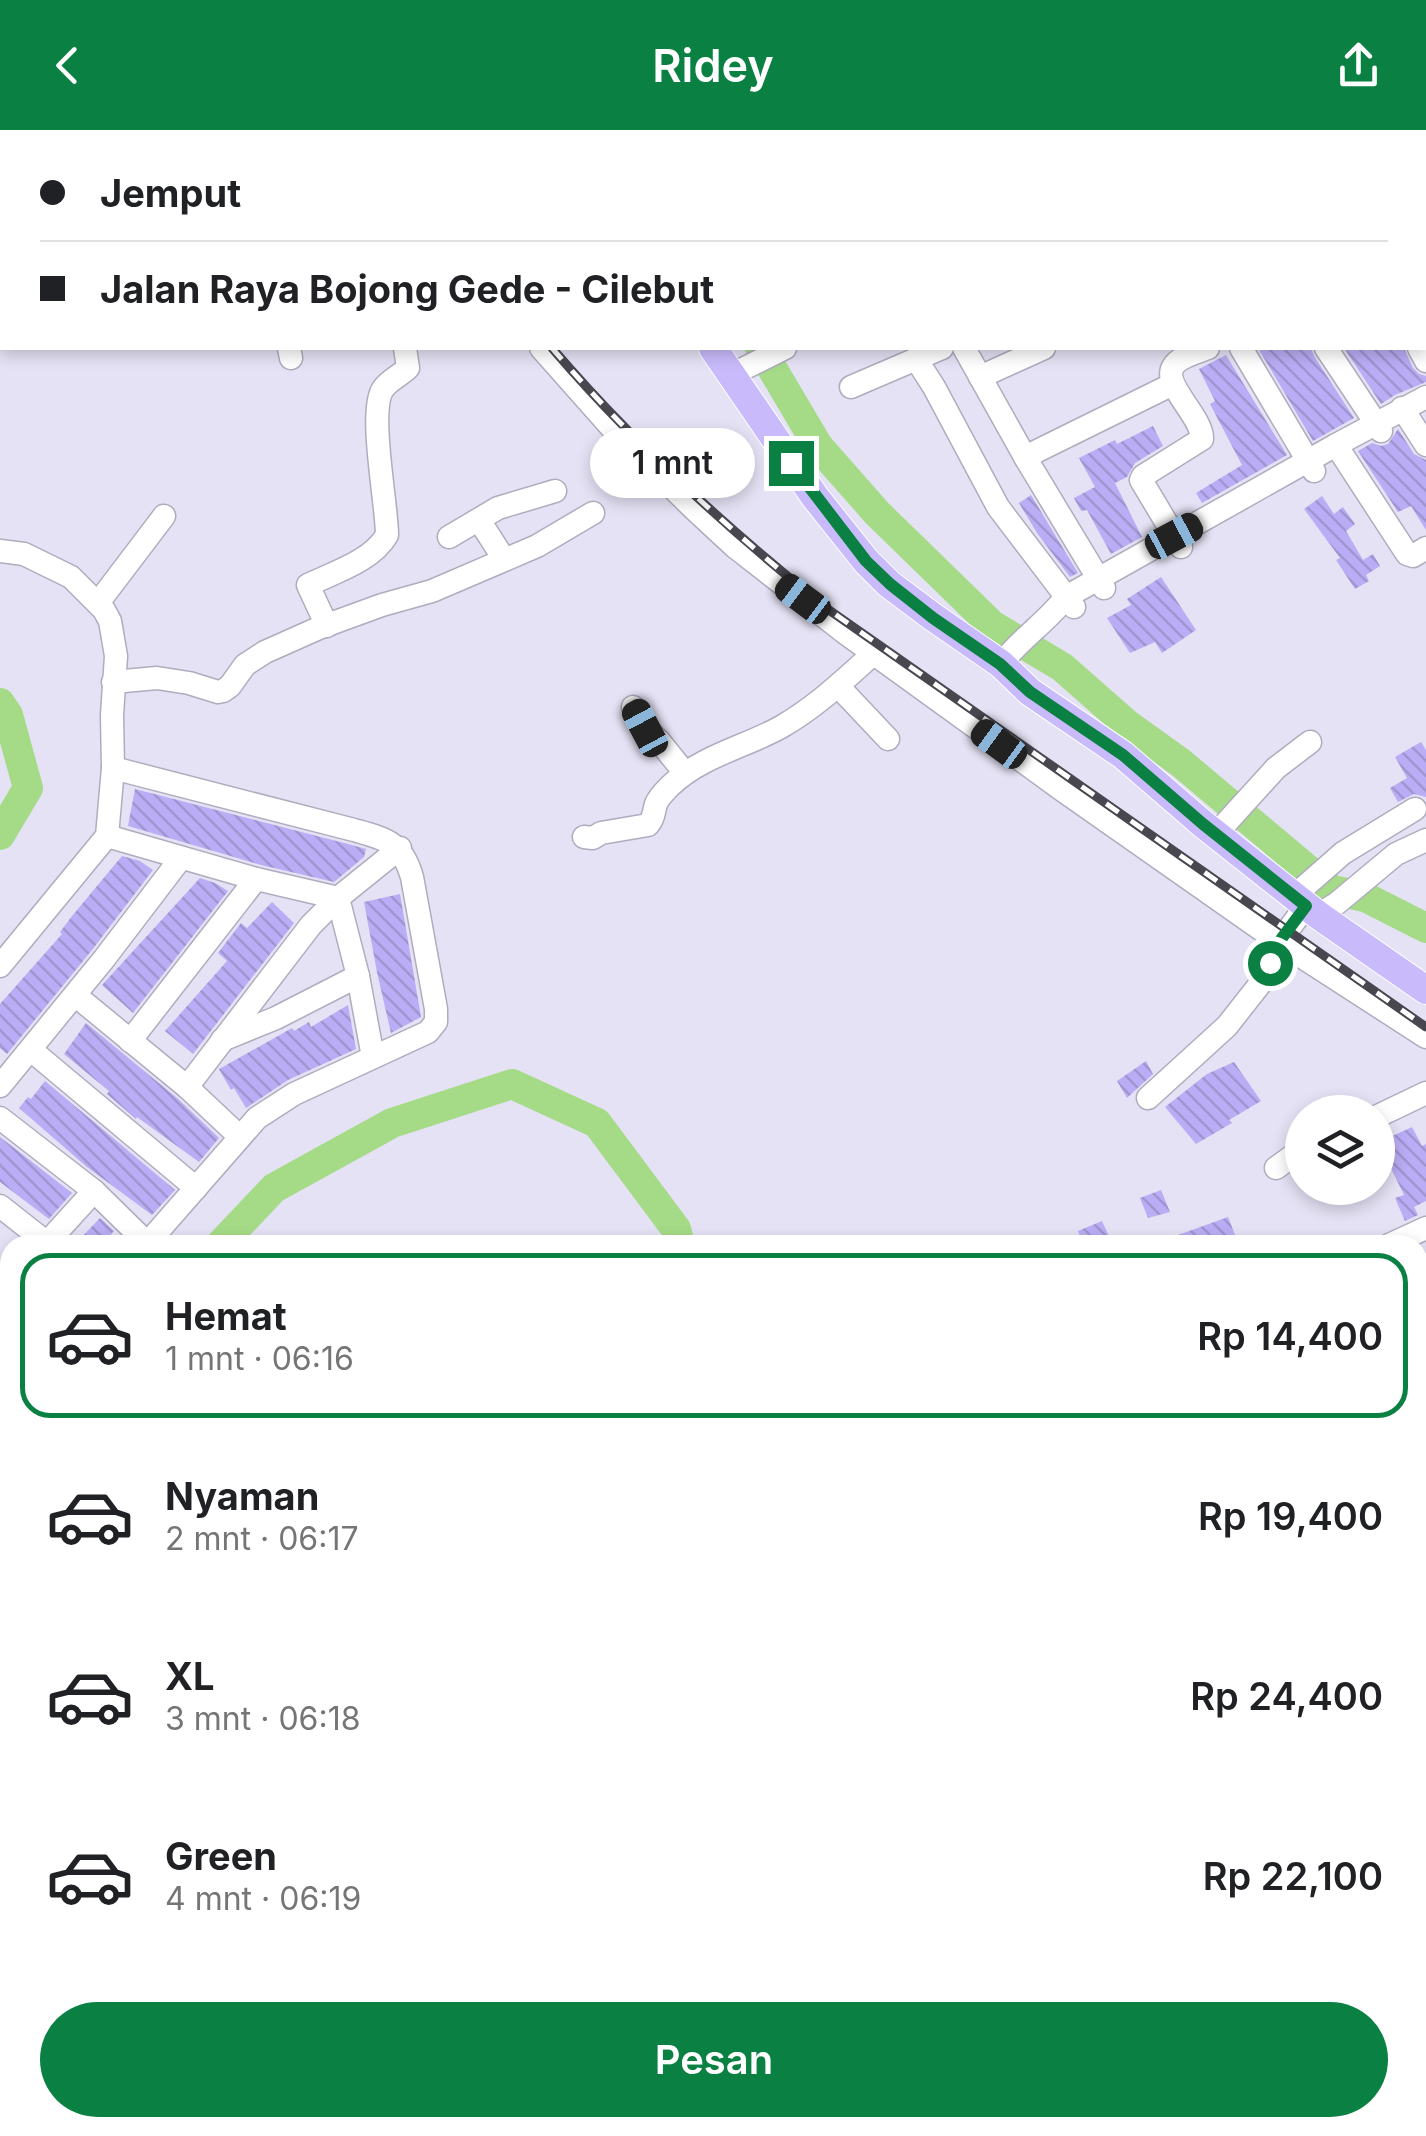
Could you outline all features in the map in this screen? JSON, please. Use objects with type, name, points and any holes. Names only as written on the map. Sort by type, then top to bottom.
[{"type":"main road","points":[[716,350],[739,371],[816,497],[866,561],[890,584],[933,618],[1003,661],[1030,692],[1224,825],[1426,990]]},
{"type":"street","points":[[327,626],[308,585],[372,554],[387,535],[378,443],[379,399],[383,389],[408,368],[405,350]]},
{"type":"street","points":[[542,350],[611,427],[736,547],[873,654],[1279,942],[1426,1037]]},
{"type":"street","points":[[739,371],[779,350]]},
{"type":"street","points":[[851,386],[937,350]]},
{"type":"street","points":[[965,350],[1101,584]]},
{"type":"street","points":[[980,377],[1040,350]]},
{"type":"street","points":[[1177,542],[1141,480],[1202,439],[1202,429],[1173,384],[1171,372],[1174,364],[1204,350]]},
{"type":"street","points":[[1242,350],[1310,466]]},
{"type":"street","points":[[1327,350],[1378,427]]},
{"type":"street","points":[[916,358],[998,506],[1064,606]]},
{"type":"street","points":[[1025,457],[1173,384]]},
{"type":"street","points":[[1003,661],[1030,632],[1064,606],[1412,411],[1426,397]]},
{"type":"street","points":[[1412,411],[1426,445]]},
{"type":"street","points":[[1339,449],[1407,554],[1414,556],[1426,548]]},
{"type":"street","points":[[449,538],[498,508],[554,492]]},
{"type":"street","points":[[113,682],[157,678],[218,692],[230,686],[255,658],[327,626],[432,591],[537,546],[593,513]]},
{"type":"street","points":[[98,604],[164,516]]},
{"type":"street","points":[[480,520],[504,559]]},
{"type":"street","points":[[0,551],[24,554],[71,577],[110,621],[116,656],[107,836],[0,966]]},
{"type":"street","points":[[584,837],[648,825],[656,804],[685,773],[782,726],[838,686],[873,654]]},
{"type":"street","points":[[838,686],[888,739]]},
{"type":"street","points":[[634,707],[645,728],[685,773]]},
{"type":"street","points":[[1224,825],[1276,768],[1310,742]]},
{"type":"street","points":[[113,768],[383,838],[400,848],[412,877],[436,1009],[436,1022],[428,1032],[294,1094],[257,1118],[154,1235]]},
{"type":"street","points":[[1148,1098],[1227,1026],[1260,984],[1279,942],[1313,901],[1343,853],[1415,809]]},
{"type":"street","points":[[107,836],[338,898]]},
{"type":"street","points":[[1313,901],[1366,878],[1396,854],[1426,840]]},
{"type":"street","points":[[187,1088],[311,925],[400,848]]},
{"type":"street","points":[[1,1083],[182,858]]},
{"type":"street","points":[[130,1040],[256,879]]},
{"type":"street","points":[[338,898],[373,1057]]},
{"type":"street","points":[[222,1040],[276,1018],[358,976]]},
{"type":"street","points":[[74,995],[239,1136]]},
{"type":"street","points":[[31,1050],[196,1188]]},
{"type":"street","points":[[1395,1108],[1426,1093]]},
{"type":"street","points":[[0,1118],[94,1191],[137,1235]]},
{"type":"street","points":[[1276,1168],[1285,1162]]},
{"type":"street","points":[[54,1235],[94,1191]]},
{"type":"street","points":[[0,1206],[35,1235]]},
{"type":"building","points":[[1259,350],[1312,350],[1354,418],[1313,441]]},
{"type":"building","points":[[1345,350],[1405,350],[1413,368],[1426,376],[1426,382],[1381,404]]},
{"type":"building","points":[[1226,355],[1287,455],[1202,503],[1196,493],[1242,465],[1210,404],[1215,401],[1199,369]]},
{"type":"building","points":[[1153,426],[1163,446],[1135,463],[1127,477],[1115,483],[1142,537],[1111,554],[1087,510],[1081,511],[1074,498],[1095,487],[1079,458]]},
{"type":"building","points":[[1398,429],[1414,454],[1426,460],[1426,530],[1411,506],[1398,512],[1358,451],[1372,443],[1388,444]]},
{"type":"building","points":[[1031,495],[1078,573],[1070,577],[1037,533],[1019,503]]},
{"type":"building","points":[[1322,496],[1334,514],[1343,507],[1355,524],[1346,531],[1363,560],[1373,554],[1380,566],[1366,575],[1369,581],[1355,589],[1336,560],[1340,558],[1304,509]]},
{"type":"building","points":[[1161,577],[1196,630],[1162,653],[1155,642],[1130,653],[1107,618],[1131,605],[1127,599]]},
{"type":"building","points":[[1421,742],[1426,750],[1426,797],[1414,794],[1398,802],[1390,788],[1407,778],[1395,757]]},
{"type":"building","points":[[135,789],[366,849],[364,857],[334,882],[128,826]]},
{"type":"building","points":[[122,856],[153,870],[7,1054],[0,1048],[0,1004],[62,934],[72,916]]},
{"type":"building","points":[[200,878],[228,891],[133,1013],[102,985]]},
{"type":"building","points":[[400,894],[421,1017],[391,1033],[364,902]]},
{"type":"building","points":[[272,902],[294,923],[193,1054],[165,1031],[227,961],[218,953],[241,923],[247,928]]},
{"type":"building","points":[[348,1005],[356,1049],[288,1080],[246,1108],[219,1069],[292,1028],[294,1031],[309,1022],[311,1027]]},
{"type":"building","points":[[86,1023],[219,1138],[199,1162],[136,1119],[64,1054]]},
{"type":"building","points":[[1146,1061],[1153,1074],[1127,1098],[1117,1081]]},
{"type":"building","points":[[1234,1062],[1261,1101],[1196,1144],[1165,1107],[1207,1074]]},
{"type":"building","points":[[45,1081],[175,1190],[152,1215],[87,1167],[19,1108]]},
{"type":"building","points":[[1412,1127],[1422,1146],[1426,1144],[1426,1201],[1414,1207],[1418,1215],[1405,1221],[1395,1198],[1404,1195],[1395,1176],[1395,1135]]},
{"type":"building","points":[[0,1137],[72,1193],[49,1219],[0,1182]]},
{"type":"building","points":[[1161,1190],[1170,1212],[1148,1218],[1140,1198]]},
{"type":"building","points":[[1228,1217],[1235,1235],[1178,1235]]},
{"type":"building","points":[[100,1218],[114,1231],[110,1235],[84,1235]]},
{"type":"building","points":[[1102,1221],[1108,1235],[1079,1235],[1078,1231]]},
{"type":"waterway","points":[[761,350],[818,446],[877,513],[992,625],[1062,667],[1332,890],[1365,897],[1426,928]]},
{"type":"waterway","points":[[0,703],[8,715],[28,788],[0,835]]},
{"type":"waterway","points":[[229,1235],[274,1188],[392,1123],[512,1084],[597,1123],[678,1235]]},
{"type":"railway","points":[[554,350],[684,486],[829,610],[1426,1027]]},
{"type":"route","points":[[791,463],[866,561],[890,584],[1000,664],[1030,692],[1123,755],[1306,906],[1279,942],[1270,963]]}]
